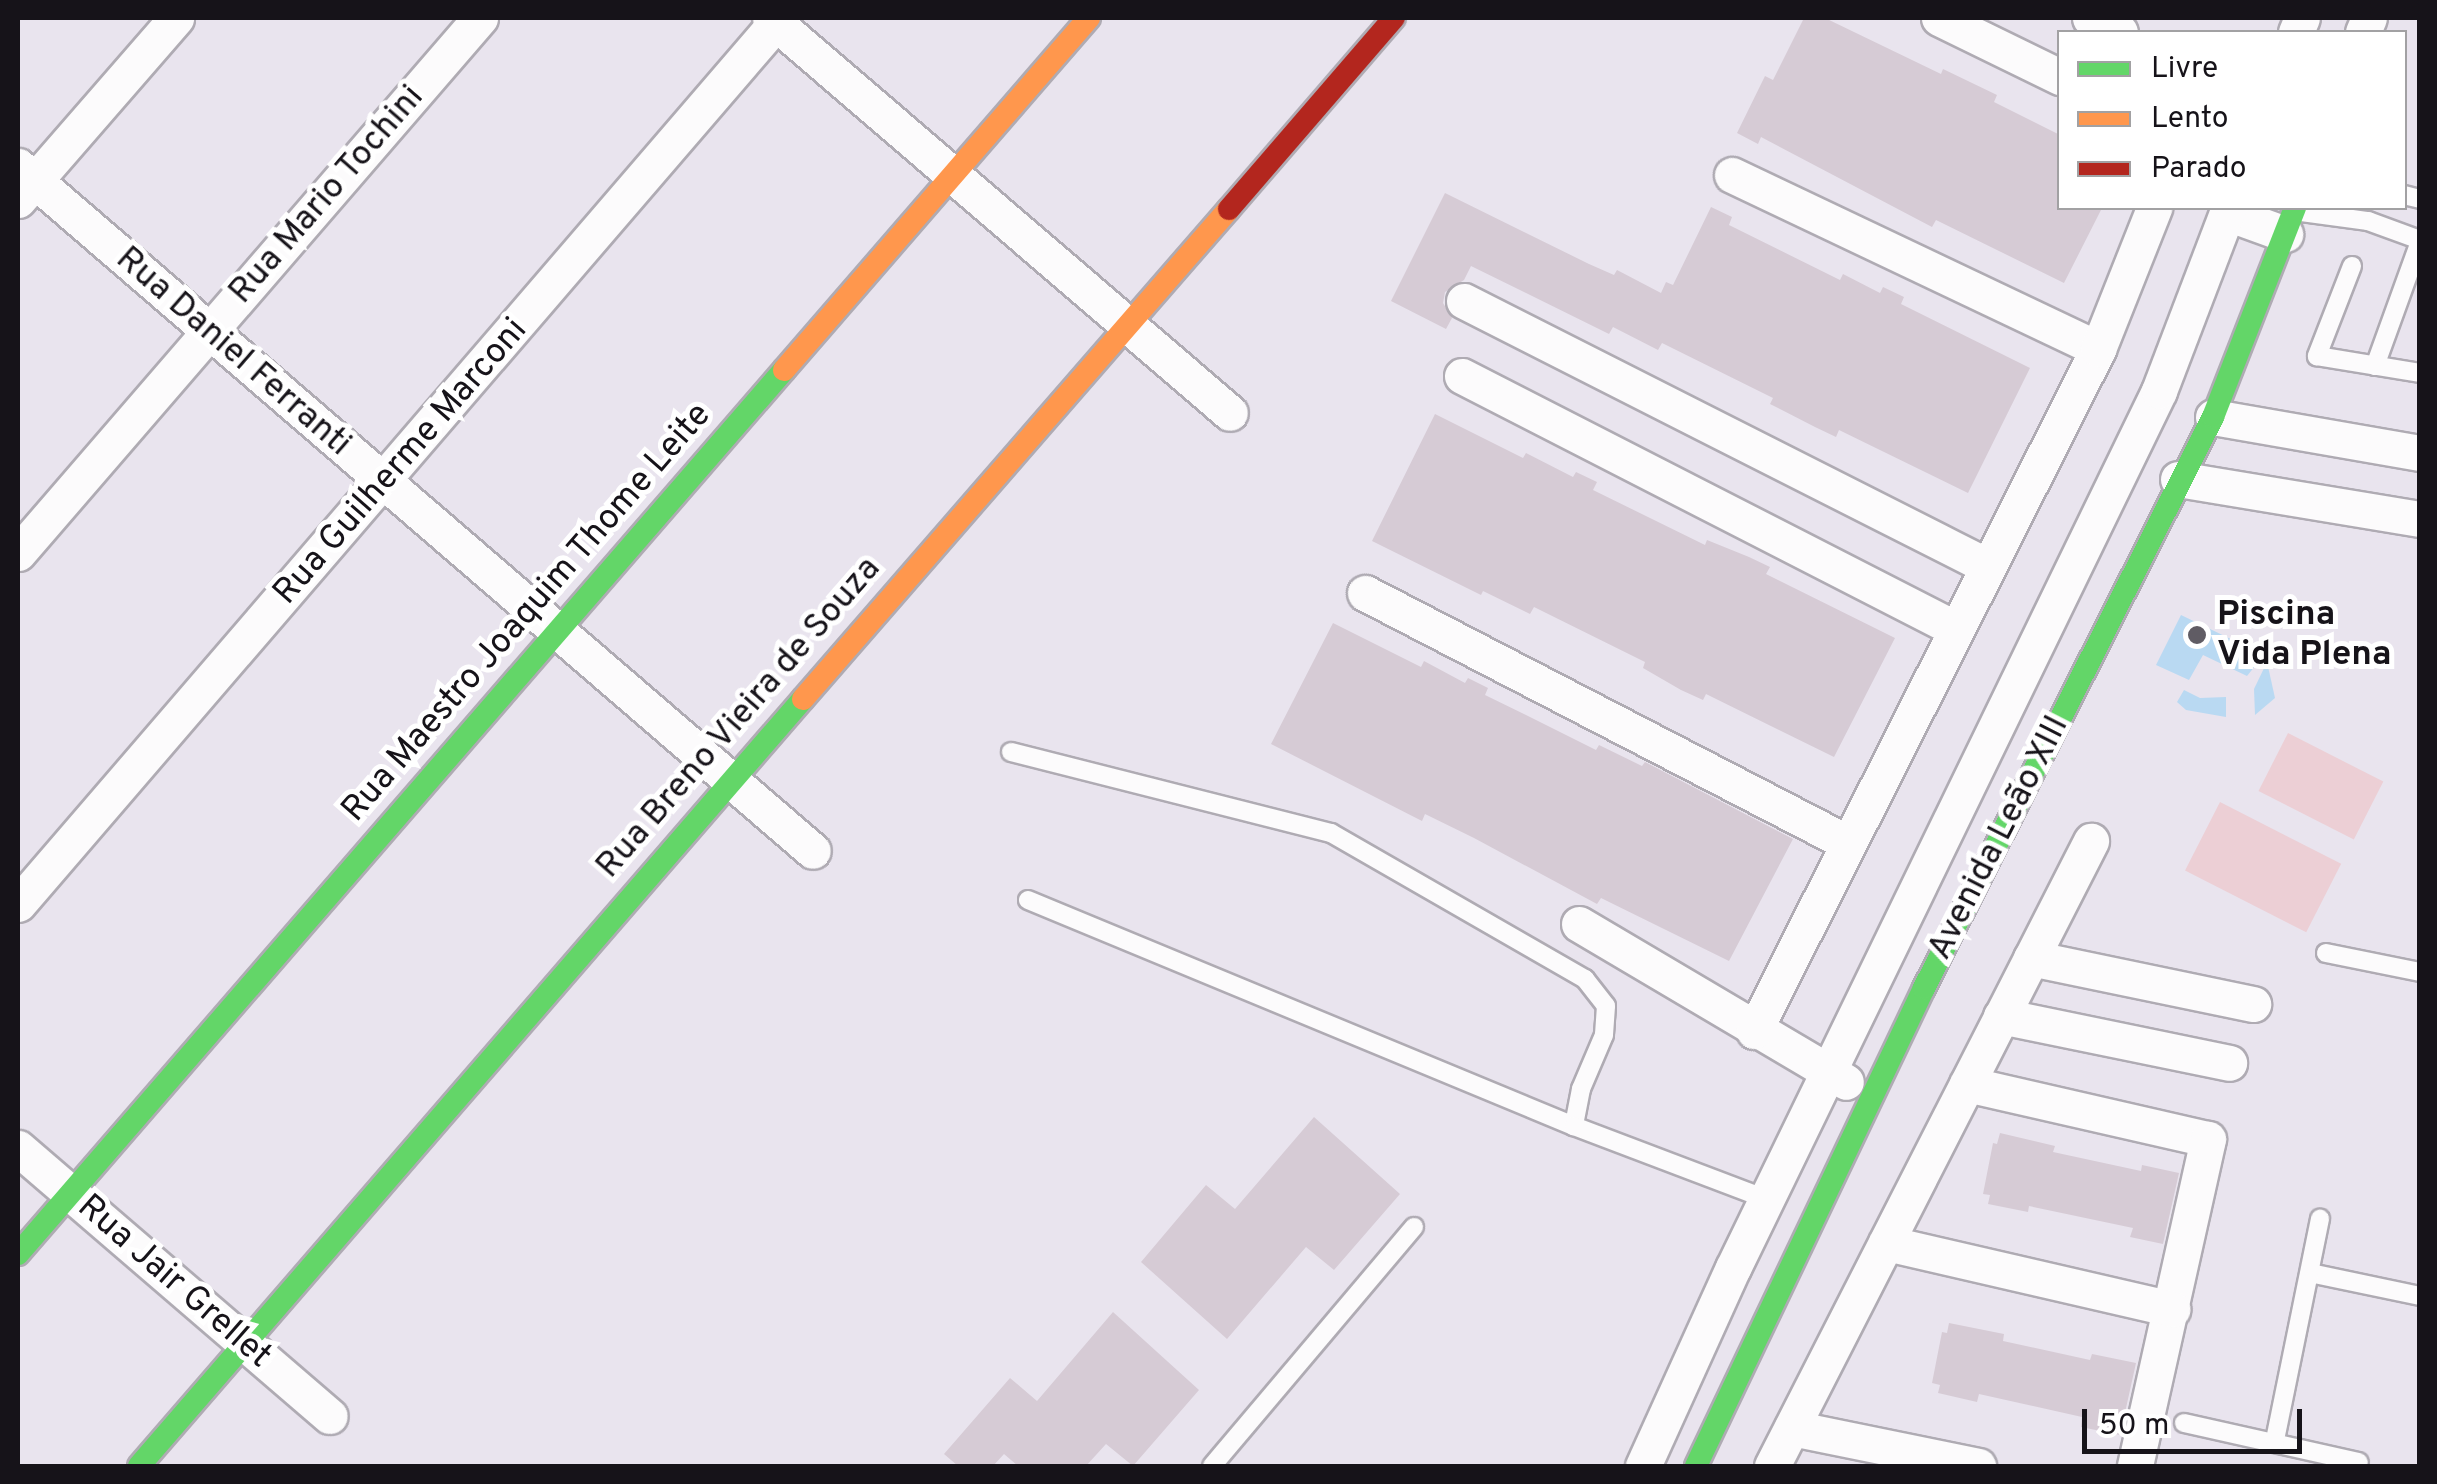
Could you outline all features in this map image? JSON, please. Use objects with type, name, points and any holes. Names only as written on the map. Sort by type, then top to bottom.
[{"type":"street","points":[[23,182],[176,18]]},
{"type":"street","name":"Rua Mario Tochini","points":[[18,553],[480,18]]},
{"type":"street","name":"Rua Maestro Joaquim Thome Leite","points":[[18,1254],[1089,18]]},
{"type":"street","name":"Rua Breno Vieira de Souza","points":[[139,1466],[1394,18]]},
{"type":"street","points":[[1938,18],[2057,76]]},
{"type":"street","points":[[2090,18],[2116,30]]},
{"type":"street","points":[[775,19],[1230,412]]},
{"type":"street","name":"Rua Guilherme Marconi","points":[[18,904],[384,483],[775,19]]},
{"type":"street","points":[[1732,175],[2098,349]]},
{"type":"street","name":"Rua Daniel Ferranti","points":[[23,182],[210,331],[556,634],[813,851]]},
{"type":"street","points":[[1754,1031],[1985,565],[2098,349],[2153,210]]},
{"type":"street","points":[[2228,210],[2291,217]]},
{"type":"street","name":"Avenida Leão XIII","points":[[1643,1466],[1733,1268],[2159,391],[2228,210]]},
{"type":"street","name":"Avenida Leão XIII","points":[[1696,1466],[1873,1097],[2178,480],[2213,417],[2291,217]]},
{"type":"street","points":[[1464,301],[1985,565]]},
{"type":"street","points":[[1462,376],[1954,628]]},
{"type":"street","points":[[2213,417],[2420,453]]},
{"type":"street","points":[[2178,480],[2420,519]]},
{"type":"street","points":[[1365,593],[1848,843]]},
{"type":"street","points":[[1772,1466],[2091,841]]},
{"type":"street","points":[[1578,924],[1754,1031],[1873,1097]]},
{"type":"street","points":[[2031,958],[2253,1004]]},
{"type":"street","points":[[2002,1016],[2229,1063]]},
{"type":"street","points":[[1967,1084],[2208,1139],[2135,1466]]},
{"type":"street","name":"Rua Jair Grellet","points":[[18,1148],[330,1416]]},
{"type":"street","points":[[1886,1243],[2172,1310]]},
{"type":"street","points":[[1792,1428],[1978,1466]]},
{"type":"lane","points":[[2291,217],[2356,218],[2420,241],[2375,366]]},
{"type":"lane","points":[[2352,266],[2317,356],[2420,373]]},
{"type":"lane","points":[[1011,752],[1285,818],[1330,833],[1584,979],[1606,1006],[1604,1035],[1581,1089],[1574,1126]]},
{"type":"lane","points":[[1028,900],[1574,1126],[1769,1200]]},
{"type":"lane","points":[[2326,953],[2420,972]]},
{"type":"lane","points":[[2275,1440],[2320,1219]]},
{"type":"lane","points":[[1212,1466],[1414,1228]]},
{"type":"lane","points":[[2310,1273],[2420,1296]]},
{"type":"lane","points":[[2184,1423],[2275,1440],[2359,1462]]},
{"type":"shaded area","points":[[2288,733],[2383,782],[2354,839],[2258,791]]},
{"type":"shaded area","points":[[2220,802],[2341,864],[2306,932],[2185,871]]},
{"type":"water","name":"Piscina Vida Plena","points":[[2181,615],[2264,655],[2247,676],[2203,655],[2189,680],[2156,665]]},
{"type":"water","name":"Piscina Vida Plena","points":[[2267,662],[2275,698],[2255,715],[2254,689]]},
{"type":"water","points":[[2184,690],[2200,698],[2226,697],[2226,717],[2186,710],[2177,702]]},
{"type":"building","points":[[1804,18],[1825,18],[1941,74],[1943,69],[1997,95],[1994,102],[2057,134],[2057,210],[2101,210],[2064,283],[1936,220],[1932,227],[1761,137],[1758,144],[1737,133],[1765,76],[1773,80]]},
{"type":"building","points":[[1445,193],[1589,264],[1614,275],[1617,270],[1661,293],[1666,282],[1673,285],[1711,207],[1732,217],[1729,225],[1840,280],[1843,274],[1880,293],[1883,287],[1904,297],[1901,304],[2030,368],[1968,493],[1839,430],[1836,437],[1815,427],[1770,404],[1773,398],[1662,343],[1658,350],[1613,327],[1609,334],[1471,266],[1464,280],[1445,292],[1443,303],[1452,318],[1446,329],[1391,301]]},
{"type":"building","points":[[1435,414],[1523,458],[1526,453],[1573,477],[1576,472],[1597,482],[1593,490],[1705,545],[1707,540],[1770,567],[1766,574],[1895,638],[1834,757],[1706,694],[1703,700],[1681,690],[1643,668],[1645,662],[1534,607],[1530,614],[1483,591],[1481,595],[1372,541]]},
{"type":"building","points":[[1333,623],[1421,667],[1424,661],[1465,683],[1468,678],[1488,688],[1485,695],[1596,750],[1599,745],[1642,766],[1645,762],[1793,839],[1729,961],[1601,898],[1597,904],[1474,838],[1425,814],[1422,821],[1271,744]]},
{"type":"building","points":[[1314,1117],[1400,1194],[1334,1270],[1306,1247],[1227,1339],[1141,1262],[1206,1185],[1235,1209]]},
{"type":"building","points":[[2000,1133],[2055,1146],[2053,1152],[2141,1171],[2142,1165],[2179,1173],[2163,1244],[2130,1237],[2133,1228],[2029,1206],[2028,1212],[1988,1204],[1990,1195],[1983,1194],[1993,1143],[1997,1144]]},
{"type":"building","points":[[1113,1312],[1199,1390],[1133,1466],[1106,1444],[1086,1466],[1018,1466],[1004,1454],[993,1466],[958,1466],[944,1454],[1010,1378],[1037,1401]]},
{"type":"building","points":[[1949,1323],[2004,1334],[2003,1341],[2090,1360],[2092,1354],[2136,1363],[2120,1435],[2081,1427],[2082,1417],[1979,1394],[1977,1402],[1938,1393],[1940,1385],[1932,1383],[1942,1332],[1947,1333]]},
{"type":"traffic: fast","points":[[1696,1466],[1924,988],[2213,417],[2294,210]]},
{"type":"traffic: fast","points":[[18,1254],[784,370]]},
{"type":"traffic: fast","points":[[139,1466],[803,699]]},
{"type":"traffic: slow","points":[[784,370],[1089,18]]},
{"type":"traffic: slow","points":[[803,699],[1229,209]]},
{"type":"traffic: jam","points":[[1229,209],[1394,18]]},
{"type":"place","name":"Piscina Vida Plena","points":[[2197,635]]}]
